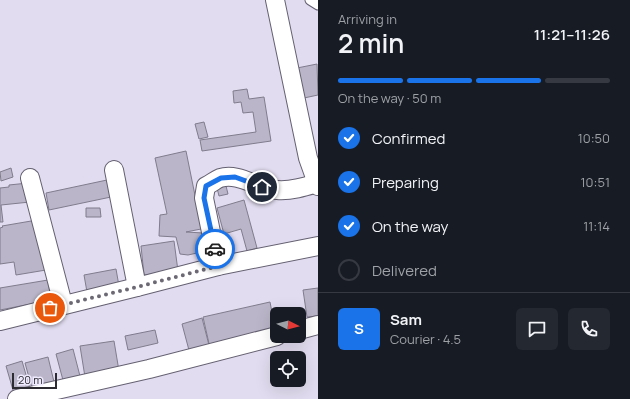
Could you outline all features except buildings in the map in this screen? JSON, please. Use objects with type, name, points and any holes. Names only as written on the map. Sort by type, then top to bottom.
[{"type":"street","points":[[218,266],[204,198],[206,186],[221,178],[235,177],[262,187],[277,190],[318,185],[308,158],[275,0]]},
{"type":"street","points":[[114,170],[137,287]]},
{"type":"street","points":[[30,178],[63,304]]},
{"type":"street","points":[[0,321],[218,266],[318,246]]},
{"type":"street","points":[[306,328],[318,325]]},
{"type":"street","points":[[17,399],[150,369],[270,338]]},
{"type":"lane","points":[[310,0],[318,5]]},
{"type":"way so far","points":[[50,308],[218,266],[215,249]]},
{"type":"route","points":[[215,249],[204,198],[206,186],[221,178],[235,177],[262,187]]}]
